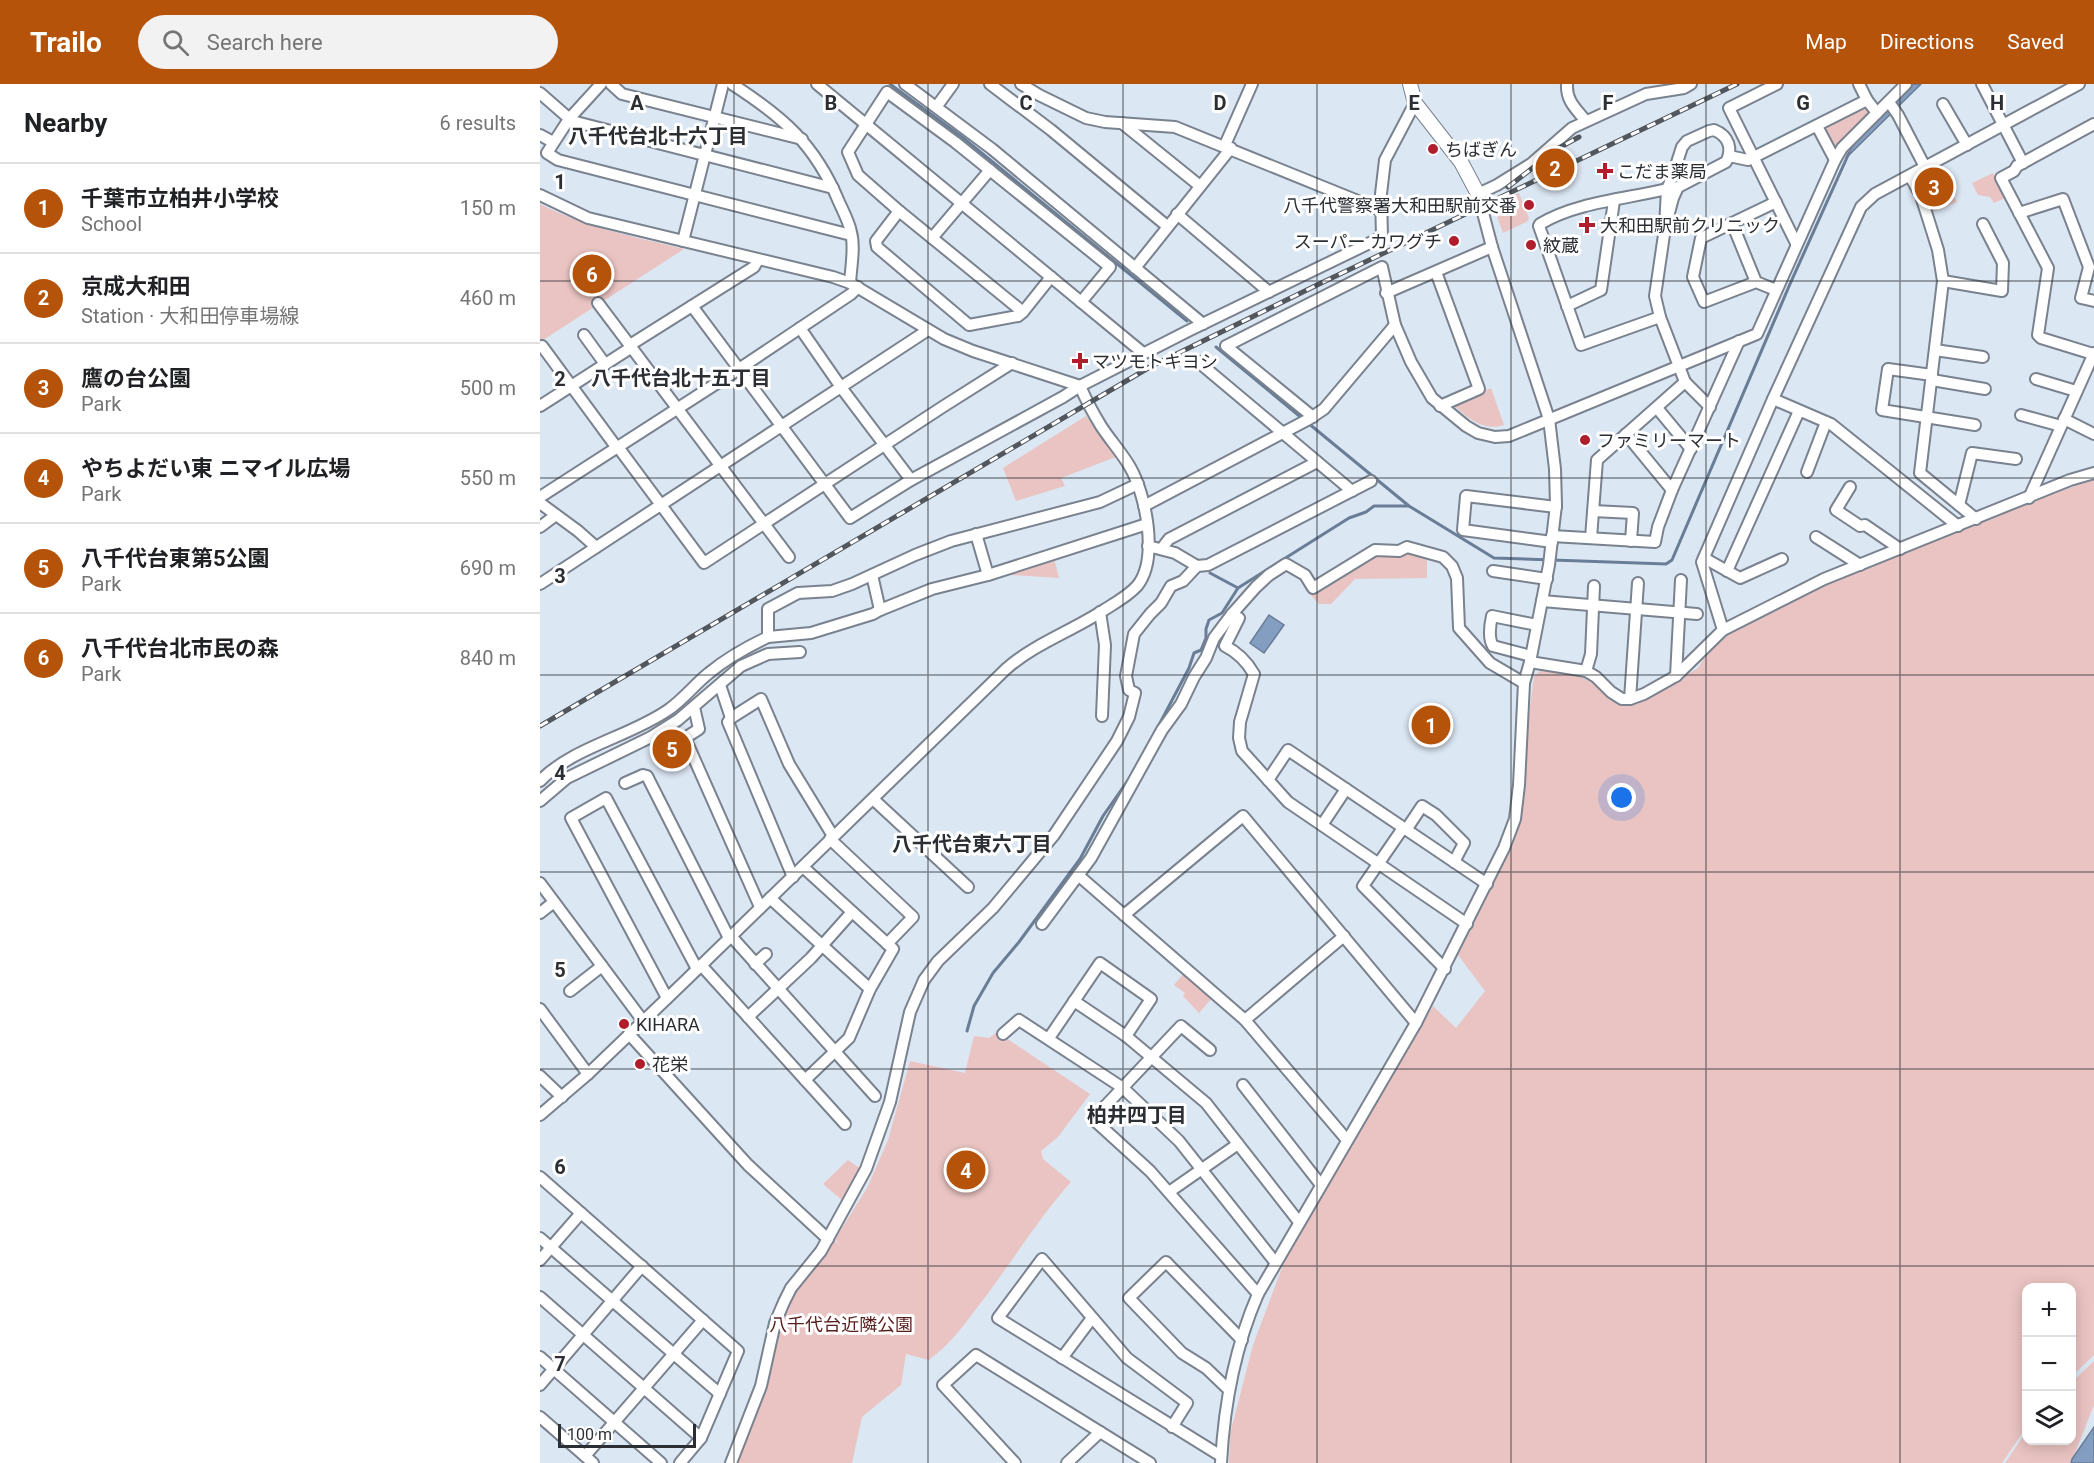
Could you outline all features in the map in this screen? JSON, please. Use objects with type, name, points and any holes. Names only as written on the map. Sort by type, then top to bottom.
[{"type":"main road","points":[[1410,84],[1415,103],[1461,162],[1478,194]]},
{"type":"street","points":[[601,84],[568,119],[547,153],[558,160],[851,235]]},
{"type":"street","points":[[611,84],[622,94],[803,140]]},
{"type":"street","points":[[683,241],[723,84]]},
{"type":"street","points":[[732,84],[766,106],[803,140],[820,163],[833,188],[851,235],[854,285]]},
{"type":"street","points":[[817,84],[1143,353]]},
{"type":"street","points":[[905,84],[937,106],[1203,324]]},
{"type":"street","points":[[937,106],[953,84]]},
{"type":"street","points":[[990,84],[1051,130],[1167,226]]},
{"type":"street","points":[[1021,84],[1086,118],[1175,127],[1380,210]]},
{"type":"street","points":[[1135,268],[1228,147],[1252,84]]},
{"type":"street","points":[[1567,84],[1566,94],[1569,102],[1586,121]]},
{"type":"street","points":[[1172,1427],[1186,1403],[1127,1358],[1042,1259],[998,1318],[1221,1460],[1228,1390],[1250,1313],[1258,1294],[1416,1023],[1487,884],[1515,819],[1524,683],[1547,579],[1556,507],[1555,469],[1549,419],[1492,247],[1478,194],[1531,164],[1568,130],[1648,89],[1684,88],[1691,84]]},
{"type":"street","points":[[1777,84],[1729,108],[1796,243]]},
{"type":"street","points":[[1858,84],[1877,113]]},
{"type":"street","points":[[1307,420],[1226,346],[1382,267],[1395,325],[1424,386],[1440,406],[1466,426],[1488,436],[1503,438],[1757,334],[1834,160],[1842,148],[1890,103],[1906,84]]},
{"type":"street","points":[[1723,630],[1702,562],[1773,399],[1861,207],[1875,194],[2079,84]]},
{"type":"street","points":[[1986,86],[2023,163]]},
{"type":"street","points":[[1023,312],[858,175],[848,152],[887,92],[990,170],[1110,267],[1081,302]]},
{"type":"street","points":[[540,93],[568,119],[833,188]]},
{"type":"street","points":[[1729,156],[1748,160],[1867,100]]},
{"type":"street","points":[[692,306],[850,518],[911,480],[1080,386],[1382,237],[1380,210],[1385,160],[1415,103]]},
{"type":"street","points":[[1890,103],[1925,167]]},
{"type":"street","points":[[1943,104],[1967,145]]},
{"type":"street","points":[[1122,123],[1200,186]]},
{"type":"street","points":[[2029,498],[2094,353],[2041,338],[2038,335],[2048,268],[2001,178],[2023,163],[2094,124]]},
{"type":"street","points":[[1817,126],[1834,160]]},
{"type":"street","points":[[1665,228],[1667,189],[1682,147],[1687,141],[1709,131],[1718,132],[1723,135],[1730,147],[1729,156],[1726,162],[1678,187],[1665,228],[1655,296],[1660,316],[1685,382],[1710,407]]},
{"type":"street","points":[[540,135],[553,142]]},
{"type":"street","points":[[932,238],[990,170]]},
{"type":"street","points":[[1910,176],[1921,196],[1938,250],[1943,281],[1920,473],[1976,519]]},
{"type":"street","points":[[1660,316],[1581,345],[1540,224],[1561,214],[1667,189]]},
{"type":"street","points":[[540,195],[588,218],[833,277],[854,285],[928,330],[973,351],[1080,386],[1102,427],[1131,468],[1138,484],[1147,524],[1148,551],[1146,568],[1136,587],[1100,612],[1020,656],[588,1074],[540,1115]]},
{"type":"street","points":[[2019,213],[2063,199],[2089,267],[2081,298],[2094,301]]},
{"type":"street","points":[[1567,306],[1601,290],[1614,201]]},
{"type":"street","points":[[1776,202],[1701,238],[1694,277],[1704,302],[1756,282],[1776,290]]},
{"type":"street","points":[[899,211],[876,241],[877,247],[969,325],[1018,316],[1051,277]]},
{"type":"street","points":[[1177,214],[1269,292]]},
{"type":"street","points":[[1732,223],[1756,282]]},
{"type":"street","points":[[1943,281],[2002,291],[2003,263],[1983,224]]},
{"type":"street","points":[[1386,293],[1492,247]]},
{"type":"street","points":[[540,406],[754,267],[758,260]]},
{"type":"street","points":[[1436,272],[1479,389],[1440,406]]},
{"type":"street","points":[[540,497],[800,328],[854,285]]},
{"type":"street","points":[[598,303],[789,557]]},
{"type":"street","points":[[1144,506],[1324,409],[1395,325]]},
{"type":"street","points":[[800,328],[911,480]]},
{"type":"street","points":[[540,585],[928,330]]},
{"type":"street","points":[[584,335],[605,364]]},
{"type":"street","points":[[1556,507],[1466,496],[1464,530],[1552,539],[1591,538],[1655,542],[1658,527],[1672,490],[1738,341]]},
{"type":"street","points":[[542,346],[704,563],[1012,363]]},
{"type":"street","points":[[1935,350],[1983,357]]},
{"type":"street","points":[[1196,360],[1352,491]]},
{"type":"street","points":[[1974,425],[1882,410],[1888,369],[1985,389]]},
{"type":"street","points":[[2036,379],[2076,392]]},
{"type":"street","points":[[1591,538],[1597,460],[1685,382]]},
{"type":"street","points":[[1773,399],[1826,422],[1958,526]]},
{"type":"street","points":[[1657,408],[1691,448]]},
{"type":"street","points":[[1727,571],[1799,411]]},
{"type":"street","points":[[2021,415],[2062,422],[2094,435]]},
{"type":"street","points":[[1807,472],[1826,422]]},
{"type":"street","points":[[1626,434],[1672,490]]},
{"type":"street","points":[[1959,505],[1972,453],[2016,459]]},
{"type":"street","points":[[1162,548],[1169,539],[1317,462]]},
{"type":"street","points":[[1537,625],[1492,616],[1490,628],[1493,646],[1531,659],[1586,671],[1622,699],[1630,699],[1676,676],[1723,630],[1824,579],[2070,480],[2094,473]]},
{"type":"street","points":[[1148,551],[1162,548],[1197,566],[1208,565],[1371,481]]},
{"type":"street","points":[[768,637],[768,609],[798,593],[832,591],[915,555],[976,534],[1100,502],[1138,484]]},
{"type":"street","points":[[1850,487],[1836,510],[1860,526],[1865,525],[1900,549]]},
{"type":"street","points":[[540,503],[596,547]]},
{"type":"street","points":[[1593,511],[1633,513],[1631,541]]},
{"type":"street","points":[[540,527],[556,515]]},
{"type":"street","points":[[540,781],[563,762],[632,730],[670,709],[708,674],[744,648],[768,637],[811,633],[873,614],[933,589],[988,575],[1147,524]]},
{"type":"street","points":[[976,534],[988,575]]},
{"type":"street","points":[[1816,537],[1860,566]]},
{"type":"street","points":[[1042,924],[1091,858],[1162,730],[1181,704],[1214,638],[1232,614],[1269,575],[1286,564],[1305,574],[1313,588],[1376,550],[1399,551],[1407,547],[1443,557],[1452,566],[1457,578],[1459,628],[1490,663],[1524,683]]},
{"type":"street","points":[[1704,558],[1740,578],[1782,559]]},
{"type":"street","points":[[731,1463],[761,1386],[775,1323],[784,1302],[791,1288],[828,1239],[866,1169],[890,1102],[910,1012],[924,980],[938,961],[993,908],[1066,819],[1117,741],[1128,717],[1134,693],[1129,690],[1126,676],[1134,634],[1161,603],[1171,586],[1183,581],[1197,566]]},
{"type":"street","points":[[1493,571],[1547,579]]},
{"type":"street","points":[[872,575],[880,610]]},
{"type":"street","points":[[1676,676],[1682,580]]},
{"type":"street","points":[[1630,699],[1638,583]]},
{"type":"street","points":[[1586,671],[1591,654],[1594,586]]},
{"type":"street","points":[[1542,601],[1697,614]]},
{"type":"street","points":[[1100,612],[1105,645],[1102,716]]},
{"type":"street","points":[[1232,614],[1239,618],[1225,646],[1236,652],[1254,674],[1240,722],[1239,738],[1242,751],[1288,802],[1467,924]]},
{"type":"street","points":[[540,801],[567,778],[651,737],[694,707],[741,666],[768,654],[800,651]]},
{"type":"street","points":[[720,686],[731,718]]},
{"type":"street","points":[[793,877],[728,722],[761,699],[789,764],[832,838],[913,917],[887,944]]},
{"type":"street","points":[[694,707],[699,729],[685,738],[760,908]]},
{"type":"street","points":[[1268,780],[1288,750],[1487,884]]},
{"type":"street","points":[[625,783],[643,775],[647,776],[730,937],[874,1096]]},
{"type":"street","points":[[1322,825],[1346,789]]},
{"type":"street","points":[[667,998],[571,818],[606,798],[699,967],[748,1017],[845,1124]]},
{"type":"street","points":[[873,799],[968,887]]},
{"type":"street","points":[[1445,969],[1363,886],[1422,806],[1436,815],[1464,843],[1454,862]]},
{"type":"street","points":[[1124,915],[1243,816],[1416,1023]]},
{"type":"street","points":[[803,867],[893,949],[870,989],[849,1038],[805,1080]]},
{"type":"street","points":[[1078,875],[1245,1020],[1347,1140]]},
{"type":"street","points":[[540,883],[643,1021]]},
{"type":"street","points":[[770,898],[870,989]]},
{"type":"street","points":[[540,913],[554,902]]},
{"type":"street","points":[[748,1017],[779,989],[852,912]]},
{"type":"street","points":[[1245,1020],[1344,936]]},
{"type":"street","points":[[755,964],[766,954]]},
{"type":"street","points":[[1049,1038],[1100,963],[1151,999],[1126,1036]]},
{"type":"street","points":[[570,991],[602,966]]},
{"type":"street","points":[[1074,1001],[1152,1056],[1206,1103],[1299,1222]]},
{"type":"street","points":[[540,1009],[588,1074]]},
{"type":"street","points":[[1003,1034],[1019,1020],[1123,1088],[1179,1141],[1275,1262]]},
{"type":"street","points":[[1210,1050],[1181,1026],[1094,1119],[1150,1171],[1258,1294]]},
{"type":"street","points":[[629,1034],[748,1165],[828,1239]]},
{"type":"street","points":[[540,1076],[562,1097]]},
{"type":"street","points":[[1243,1085],[1321,1185]]},
{"type":"street","points":[[1169,1192],[1238,1143]]},
{"type":"street","points":[[540,1177],[738,1351],[701,1438],[680,1463]]},
{"type":"street","points":[[540,1260],[581,1213]]},
{"type":"street","points":[[540,1238],[720,1394]]},
{"type":"street","points":[[1228,1390],[1206,1368],[1182,1353],[1128,1298],[1166,1262],[1242,1340]]},
{"type":"street","points":[[540,1385],[642,1266]]},
{"type":"street","points":[[540,1297],[701,1438]]},
{"type":"street","points":[[1062,1358],[1092,1318]]},
{"type":"street","points":[[540,1417],[589,1460],[615,1422],[703,1320]]},
{"type":"street","points":[[1015,1463],[943,1385],[976,1355],[1149,1463]]},
{"type":"street","points":[[540,1357],[662,1463]]},
{"type":"street","points":[[1067,1463],[1100,1432]]},
{"type":"green space","points":[[1865,107],[1868,116],[1833,151],[1821,128]]},
{"type":"green space","points":[[1938,166],[1957,202],[1929,213],[1916,180]]},
{"type":"green space","points":[[1993,173],[2005,198],[1994,203],[1990,197],[1978,195],[1972,183]]},
{"type":"green space","points":[[1519,193],[1529,218],[1528,221],[1503,233],[1493,205]]},
{"type":"green space","points":[[540,204],[592,225],[684,249],[540,342]]},
{"type":"green space","points":[[1491,388],[1504,425],[1496,427],[1482,425],[1452,404]]},
{"type":"green space","points":[[1086,416],[1116,457],[1061,478],[1065,486],[1016,501],[1003,468]]},
{"type":"green space","points":[[2094,479],[2094,1355],[2076,1372],[2076,1283],[2022,1283],[2022,1434],[2002,1463],[1229,1463],[1230,1434],[1253,1345],[1285,1260],[1433,1006],[1456,1028],[1485,991],[1458,955],[1513,845],[1524,785],[1527,731],[1534,676],[1544,668],[1576,674],[1598,686],[1615,702],[1625,705],[1647,698],[1698,668],[1714,643],[1726,635],[1826,585],[1980,521]]},
{"type":"green space","points":[[1405,550],[1427,556],[1427,578],[1355,579],[1331,604],[1319,604],[1309,593],[1377,552]]},
{"type":"green space","points":[[1054,558],[1059,578],[1010,575],[1010,573]]},
{"type":"green space","points":[[678,737],[685,751],[666,760],[660,746]]},
{"type":"green space","points":[[1185,972],[1213,997],[1199,1013],[1183,996],[1185,993],[1174,985]]},
{"type":"green space","name":"八千代台近隣公園","points":[[997,1032],[1090,1094],[1058,1137],[1041,1151],[1043,1159],[1071,1182],[1046,1212],[966,1323],[949,1342],[929,1360],[906,1354],[901,1385],[862,1417],[852,1463],[735,1463],[786,1304],[833,1239],[840,1246],[835,1239],[867,1188],[888,1140],[910,1061],[965,1073],[974,1036],[989,1038]]},
{"type":"green space","points":[[848,1160],[861,1169],[843,1201],[823,1184]]},
{"type":"green space","points":[[2094,1361],[2094,1405],[2071,1463],[2005,1463],[2022,1438],[2022,1445],[2076,1445],[2076,1378]]},
{"type":"water","points":[[1913,84],[1921,84],[1846,158],[1854,144]]},
{"type":"water","points":[[1269,615],[1284,625],[1264,653],[1250,643]]},
{"type":"water","points":[[2094,1427],[2094,1463],[2071,1463],[2072,1459]]},
{"type":"waterway","points":[[890,84],[962,137],[1187,321]]},
{"type":"waterway","points":[[1308,423],[1409,506],[1494,558],[1666,564],[1672,560],[1790,284],[1849,153]]},
{"type":"waterway","points":[[1216,347],[1303,419]]},
{"type":"waterway","points":[[1150,742],[1189,668],[1194,653],[1201,650],[1209,620],[1222,613],[1238,588],[1349,518],[1366,512],[1374,506],[1409,506]]},
{"type":"waterway","points":[[1210,573],[1238,588]]},
{"type":"waterway","points":[[967,1031],[974,1006],[993,973],[1019,942],[1080,859],[1103,816],[1131,776]]},
{"type":"railway","points":[[540,726],[1150,367],[1737,84]]},
{"type":"railway","points":[[1508,187],[1557,149],[1579,137]]},
{"type":"place","name":"ちばぎん","points":[[1433,149]]},
{"type":"place","name":"京成大和田","points":[[1555,168]]},
{"type":"place","name":"こだま薬局","points":[[1605,171]]},
{"type":"place","name":"鷹の台公園","points":[[1934,187]]},
{"type":"place","name":"八千代警察署大和田駅前交番","points":[[1529,205]]},
{"type":"place","name":"大和田駅前クリニック","points":[[1587,225]]},
{"type":"place","name":"スーパー カワグチ","points":[[1454,241]]},
{"type":"place","name":"紋蔵","points":[[1531,245]]},
{"type":"place","name":"八千代台北市民の森","points":[[592,274]]},
{"type":"place","name":"マツモトキヨシ","points":[[1080,361]]},
{"type":"place","name":"ファミリーマート","points":[[1585,440]]},
{"type":"place","name":"千葉市立柏井小学校","points":[[1431,725]]},
{"type":"place","name":"八千代台東第5公園","points":[[672,749]]},
{"type":"place","name":"KIHARA","points":[[624,1024]]},
{"type":"place","name":"花栄","points":[[640,1064]]},
{"type":"place","name":"やちよだい東 ニマイル広場","points":[[966,1170]]},
{"type":"district","name":"八千代台北十六丁目","points":[[658,136]]},
{"type":"district","name":"八千代台北十五丁目","points":[[681,378]]},
{"type":"district","name":"八千代台東六丁目","points":[[972,844]]},
{"type":"district","name":"柏井四丁目","points":[[1137,1115]]}]
